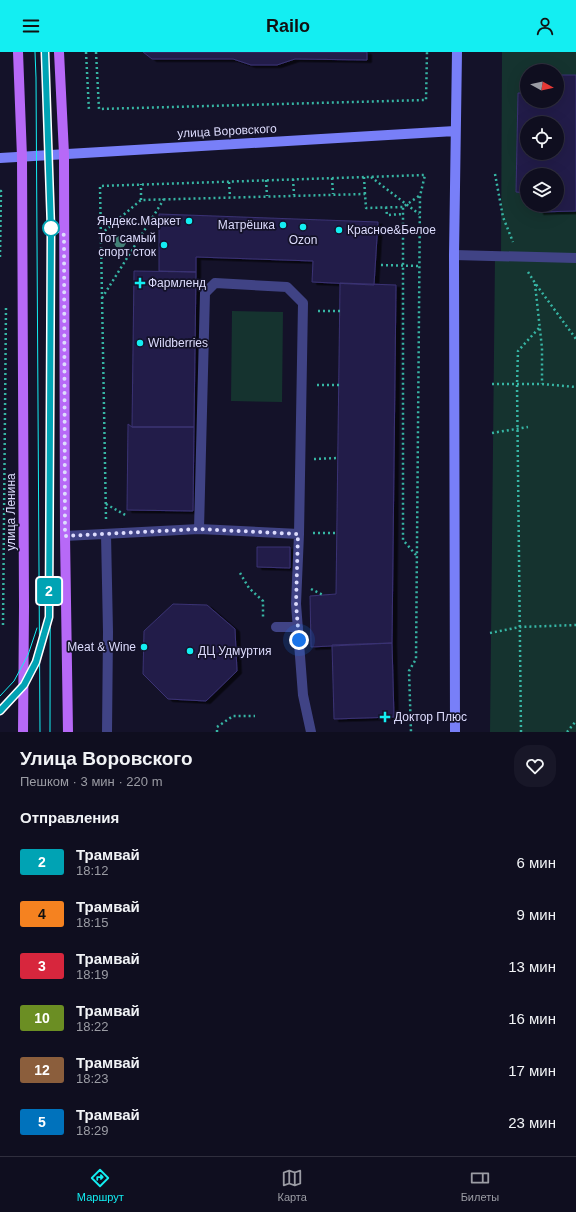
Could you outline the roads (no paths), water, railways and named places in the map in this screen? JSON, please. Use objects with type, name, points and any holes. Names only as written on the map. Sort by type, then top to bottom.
[{"type":"main road","name":"улица Ленина","points":[[18,52],[22,158],[24,590],[23,732]]},
{"type":"main road","points":[[59,52],[64,154],[65,536],[68,732]]},
{"type":"main road","points":[[455,732],[454,255],[457,52]]},
{"type":"main road","name":"улица Воровского","points":[[0,158],[22,158],[64,154],[455,131]]},
{"type":"lane","points":[[454,255],[576,258]]},
{"type":"lane","points":[[199,529],[205,293],[214,283],[287,287],[303,303],[303,534],[296,604],[304,695],[311,732]]},
{"type":"lane","points":[[65,536],[199,529],[303,534]]},
{"type":"lane","points":[[106,534],[108,632],[107,732]]},
{"type":"lane","points":[[276,627],[298,627]]},
{"type":"tram line","points":[[35,52],[40,732]]},
{"type":"tram line","points":[[45,52],[51,228],[50,732]]},
{"type":"tram line","name":"2","points":[[0,711],[24,685],[36,662],[49,617],[51,228],[45,52]]},
{"type":"tram line","points":[[0,696],[14,681],[28,655],[37,628]]},
{"type":"tram line","points":[[0,711],[24,685],[38,656]]},
{"type":"place","name":"Яндекс.Маркет","points":[[189,221]]},
{"type":"place","name":"Матрёшка","points":[[283,225]]},
{"type":"place","name":"Ozon","points":[[303,227]]},
{"type":"place","name":"Красное&Белое","points":[[339,230]]},
{"type":"place","name":"Тот самый спорт сток","points":[[164,245]]},
{"type":"place","name":"Фармленд","points":[[140,283]]},
{"type":"place","name":"Wildberries","points":[[140,343]]},
{"type":"place","name":"Meat & Wine","points":[[144,647]]},
{"type":"place","name":"ДЦ Удмуртия","points":[[190,651]]},
{"type":"place","name":"Доктор Плюс","points":[[385,717]]}]
